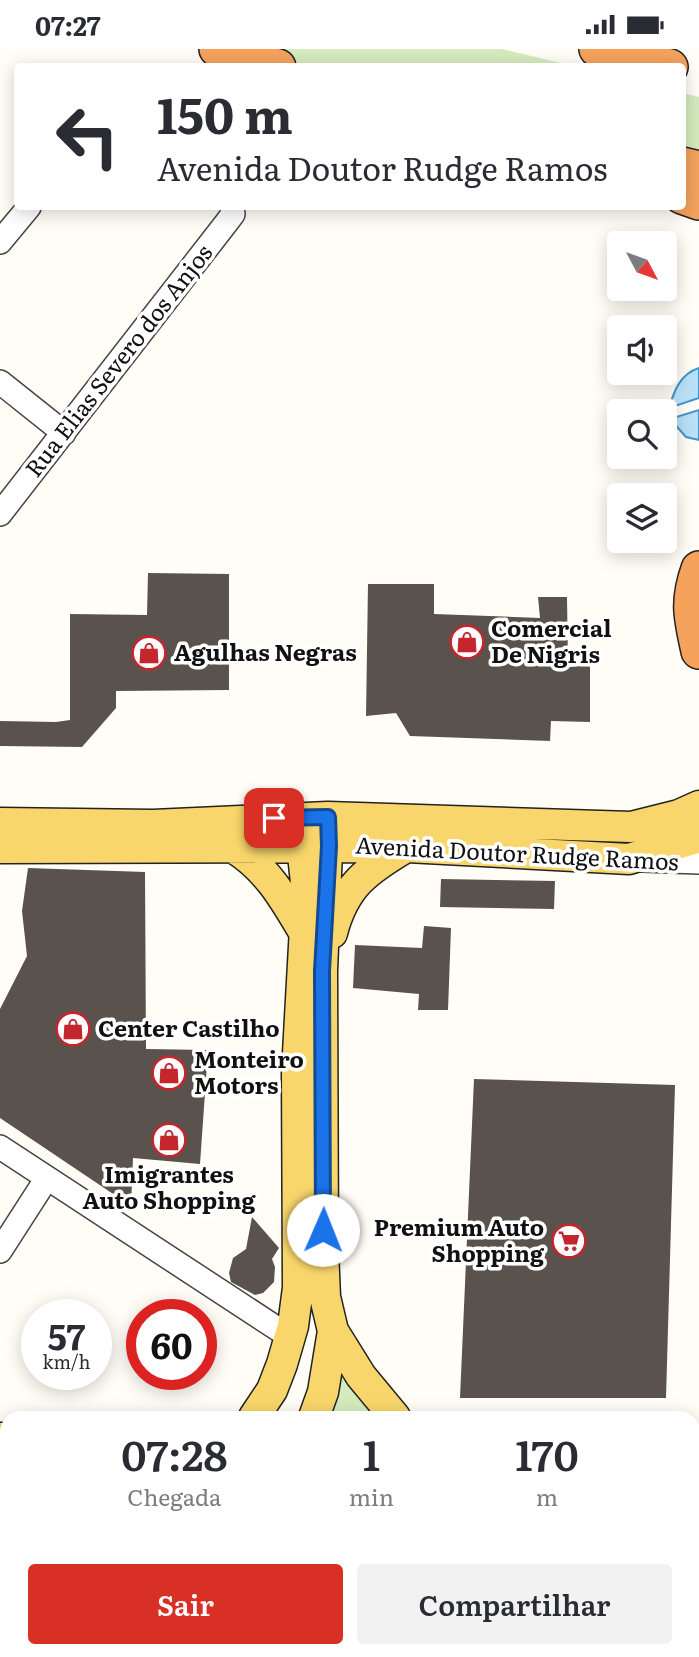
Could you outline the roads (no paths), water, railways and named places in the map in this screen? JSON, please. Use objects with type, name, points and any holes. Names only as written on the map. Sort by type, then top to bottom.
[{"type":"highway","points":[[217,49],[264,63]]},
{"type":"highway","points":[[597,49],[654,63]]},
{"type":"highway","points":[[698,645],[690,610],[699,569]]},
{"type":"main road","points":[[631,827],[679,815],[699,806]]},
{"type":"main road","points":[[0,823],[153,825],[299,817],[320,837],[325,1297],[333,1331],[361,1376],[390,1411]]},
{"type":"main road","name":"Avenida Doutor Rudge Ramos","points":[[0,848],[234,848],[320,837],[631,827]]},
{"type":"main road","points":[[258,1411],[276,1380],[295,1315],[299,1271],[297,1071],[302,960],[307,892],[320,837]]},
{"type":"main road","name":"Avenida Doutor Rudge Ramos","points":[[320,837],[407,847],[629,859]]},
{"type":"main road","points":[[629,859],[699,837]]},
{"type":"main road","points":[[322,971],[335,922],[350,891],[372,867],[407,847]]},
{"type":"main road","points":[[234,848],[252,859],[268,875],[305,933]]},
{"type":"main road","points":[[316,1411],[323,1392],[333,1331]]},
{"type":"street","points":[[0,242],[27,210]]},
{"type":"street","name":"Rua Elias Severo dos Anjos","points":[[0,514],[228,222],[232,210]]},
{"type":"street","points":[[0,381],[64,433]]},
{"type":"street","name":"Avenida Doutor Rudge Ramos","points":[[631,827],[699,827]]},
{"type":"street","name":"Avenida Doutor Rudge Ramos","points":[[629,859],[699,862]]},
{"type":"street","points":[[0,1147],[290,1338]]},
{"type":"street","points":[[0,1251],[47,1178]]},
{"type":"water","points":[[699,368],[699,398],[677,405],[677,399],[672,399],[676,389],[682,379]]},
{"type":"water","points":[[699,410],[699,440],[686,437],[677,427],[677,417]]},
{"type":"place","name":"Comercial De Nigris","points":[[467,642]]},
{"type":"place","name":"Agulhas Negras","points":[[149,653]]},
{"type":"place","name":"Center Castilho","points":[[73,1029]]},
{"type":"place","name":"Monteiro Motors","points":[[169,1073]]},
{"type":"place","name":"Imigrantes Auto Shopping","points":[[169,1140]]},
{"type":"place","name":"Premium Auto Shopping","points":[[569,1241]]}]
